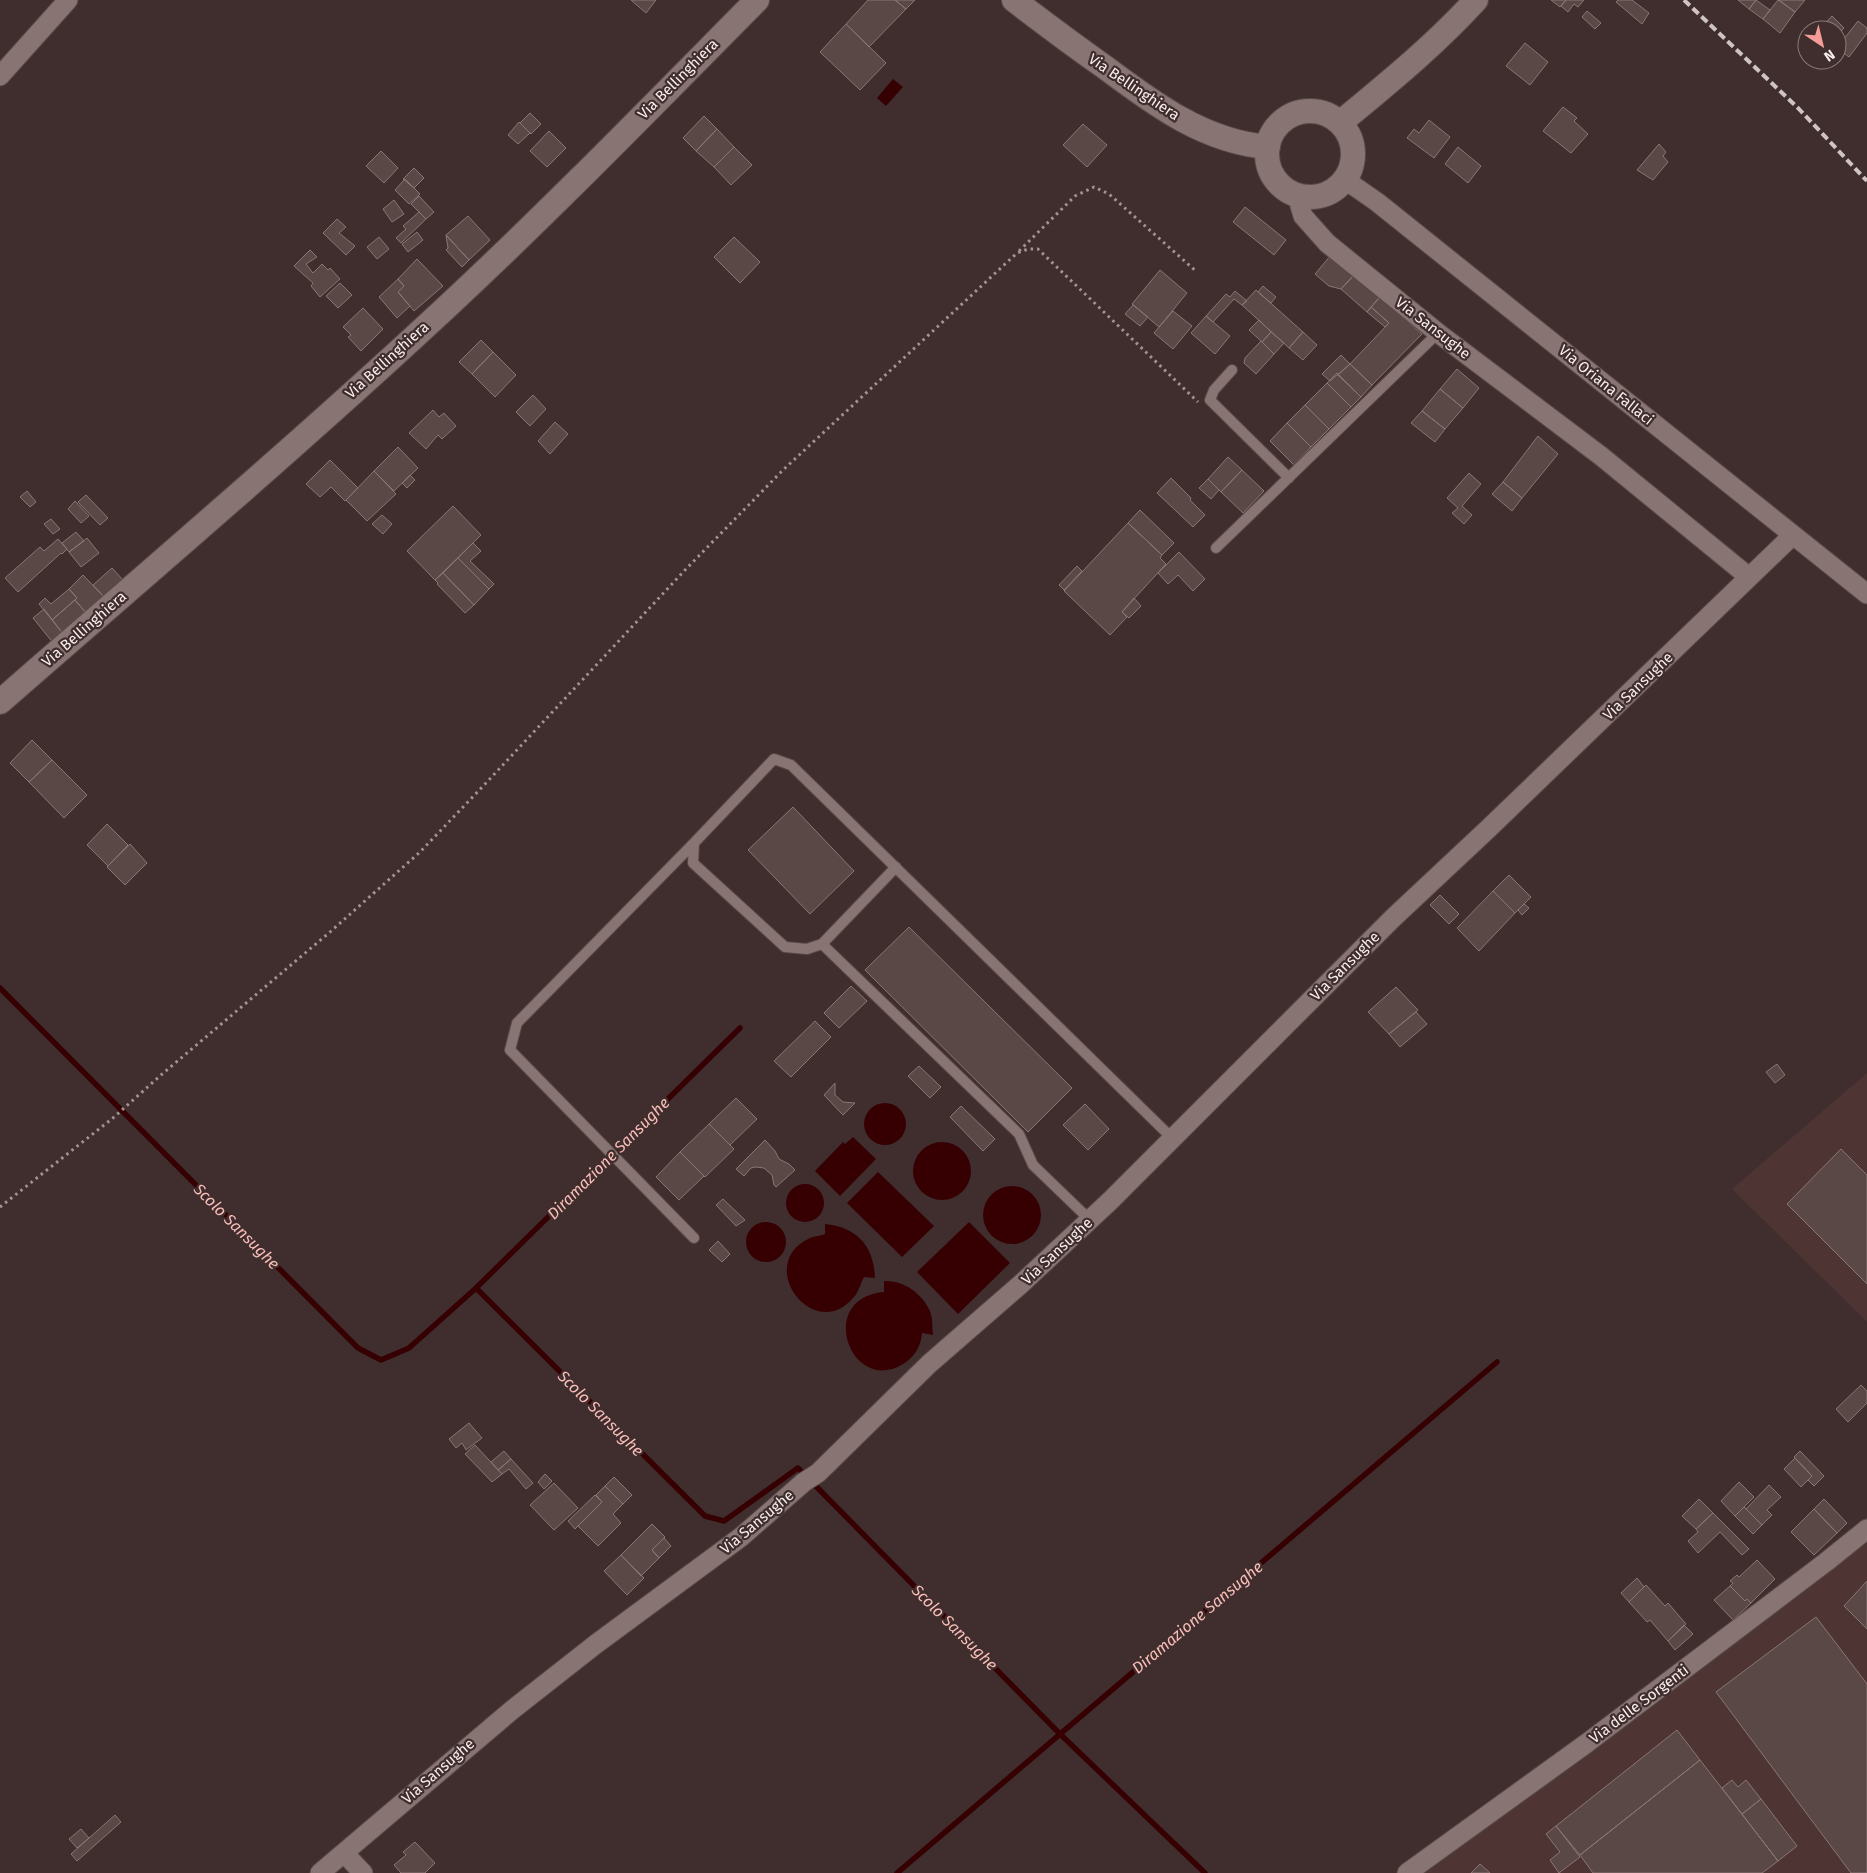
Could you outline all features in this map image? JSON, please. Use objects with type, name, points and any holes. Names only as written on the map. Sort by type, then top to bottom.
[{"type":"street","points":[[0,76],[68,0]]},
{"type":"street","name":"Via Bellinghiera","points":[[0,702],[303,437],[450,304],[536,222],[757,0]]},
{"type":"street","name":"Via Bellinghiera","points":[[1014,0],[1160,108],[1215,135],[1250,146],[1268,147]]},
{"type":"street","points":[[1340,123],[1447,32],[1476,0]]},
{"type":"street","points":[[1315,112],[1324,114],[1340,123],[1348,136],[1352,150],[1352,160],[1344,179],[1333,190],[1318,196],[1303,196],[1287,190],[1275,179],[1268,164],[1268,147],[1274,130],[1280,123],[1296,114],[1315,112]]},
{"type":"street","name":"Via Oriana Fallaci","points":[[1344,179],[1392,214],[1867,594]]},
{"type":"street","name":"Via Sansughe","points":[[1303,196],[1300,206],[1303,216],[1326,243],[1438,333],[1600,456],[1750,578]]},
{"type":"street","name":"Via Sansughe","points":[[320,1873],[512,1710],[596,1644],[741,1537],[811,1478],[929,1364],[1021,1284],[1090,1220],[1394,918],[1497,822],[1793,535]]},
{"type":"street","name":"Via delle Sorgenti","points":[[1407,1873],[1587,1743],[1867,1529]]},
{"type":"street","points":[[344,1854],[363,1873]]},
{"type":"lane","points":[[1216,548],[1438,333]]},
{"type":"lane","points":[[1232,370],[1214,390],[1210,400],[1289,478]]},
{"type":"lane","points":[[694,1238],[510,1050],[517,1023],[774,759],[792,765],[1173,1139]]},
{"type":"lane","points":[[694,843],[693,863],[785,947],[807,949],[822,944],[896,867]]},
{"type":"lane","points":[[822,944],[1019,1134],[1033,1166],[1090,1220]]},
{"type":"path","points":[[0,1207],[112,1118],[330,932],[420,852],[686,569],[783,470],[1017,253],[1075,196],[1094,187],[1109,194],[1197,272]]},
{"type":"path","points":[[1017,253],[1028,249],[1038,250],[1196,403],[1210,400]]},
{"type":"shaded area","points":[[893,79],[903,87],[886,106],[877,98]]},
{"type":"shaded area","points":[[1867,1073],[1867,1322],[1732,1189]]},
{"type":"shaded area","points":[[885,1103],[900,1109],[906,1124],[900,1139],[885,1145],[870,1139],[864,1124],[870,1109]]},
{"type":"shaded area","points":[[853,1137],[876,1159],[840,1196],[815,1171],[843,1142],[845,1144]]},
{"type":"shaded area","points":[[942,1142],[953,1144],[966,1155],[971,1171],[969,1182],[958,1195],[942,1200],[931,1198],[918,1187],[913,1171],[915,1160],[926,1147]]},
{"type":"shaded area","points":[[878,1172],[934,1226],[902,1257],[847,1203]]},
{"type":"shaded area","points":[[805,1184],[819,1189],[824,1203],[819,1217],[805,1222],[791,1217],[786,1203],[791,1189]]},
{"type":"shaded area","points":[[1006,1186],[1018,1186],[1033,1194],[1041,1209],[1041,1221],[1033,1236],[1018,1244],[1006,1244],[991,1236],[983,1221],[983,1209],[991,1194]]},
{"type":"shaded area","points":[[770,1222],[777,1225],[783,1231],[786,1242],[785,1250],[777,1259],[770,1262],[762,1262],[755,1259],[747,1250],[746,1238],[749,1231],[758,1223]]},
{"type":"shaded area","points":[[969,1222],[1010,1263],[958,1314],[917,1272]]},
{"type":"shaded area","points":[[825,1224],[846,1229],[862,1240],[871,1256],[875,1278],[864,1277],[855,1296],[838,1310],[822,1312],[807,1306],[796,1295],[788,1281],[787,1265],[794,1250],[810,1238],[825,1234]]},
{"type":"shaded area","points":[[884,1281],[905,1285],[917,1293],[930,1311],[933,1335],[922,1333],[919,1347],[911,1358],[903,1364],[884,1370],[868,1367],[856,1357],[848,1342],[846,1326],[851,1310],[863,1298],[884,1292]]},
{"type":"shaded area","points":[[1867,1517],[1867,1873],[1409,1873]]},
{"type":"building","points":[[631,0],[656,0],[646,13]]},
{"type":"building","points":[[868,0],[895,0],[906,9],[869,47],[846,24]]},
{"type":"building","points":[[895,0],[915,0],[906,9]]},
{"type":"building","points":[[1551,0],[1566,0],[1560,7]]},
{"type":"building","points":[[1566,0],[1584,0],[1578,7],[1574,4],[1568,12],[1561,6]]},
{"type":"building","points":[[1618,0],[1632,0],[1649,13],[1642,24],[1616,2]]},
{"type":"building","points":[[1738,0],[1756,0],[1749,9]]},
{"type":"building","points":[[1756,0],[1770,10],[1763,19],[1749,9]]},
{"type":"building","points":[[1778,0],[1795,12],[1780,33],[1763,19]]},
{"type":"building","points":[[1779,0],[1805,0],[1795,12]]},
{"type":"building","points":[[1587,11],[1601,23],[1595,29],[1582,17]]},
{"type":"building","points":[[1858,21],[1867,28],[1867,33],[1849,57],[1847,56],[1847,35]]},
{"type":"building","points":[[846,24],[886,63],[860,90],[820,52]]},
{"type":"building","points":[[1525,43],[1548,62],[1530,85],[1506,66]]},
{"type":"building","points":[[1563,107],[1577,118],[1574,121],[1588,134],[1571,153],[1543,131]]},
{"type":"building","points":[[530,113],[541,124],[531,134],[520,123]]},
{"type":"building","points":[[704,116],[717,129],[696,151],[683,138]]},
{"type":"building","points":[[1429,120],[1450,137],[1434,158],[1407,138],[1414,129],[1419,133]]},
{"type":"building","points":[[519,122],[530,133],[518,144],[508,135]]},
{"type":"building","points":[[1083,124],[1107,145],[1087,167],[1063,145]]},
{"type":"building","points":[[717,129],[734,147],[714,167],[696,151]]},
{"type":"building","points":[[549,131],[566,148],[547,167],[530,151]]},
{"type":"building","points":[[1659,144],[1666,152],[1663,156],[1668,162],[1653,180],[1637,170]]},
{"type":"building","points":[[734,147],[752,165],[731,185],[714,167]]},
{"type":"building","points":[[1458,147],[1481,166],[1468,183],[1445,164]]},
{"type":"building","points":[[381,151],[398,168],[384,183],[366,166]]},
{"type":"building","points":[[414,168],[424,178],[414,188],[403,179]]},
{"type":"building","points":[[405,179],[420,194],[409,204],[395,190]]},
{"type":"building","points":[[419,196],[434,212],[426,219],[411,204]]},
{"type":"building","points":[[394,200],[404,214],[392,222],[383,209]]},
{"type":"building","points":[[1245,207],[1286,240],[1274,255],[1233,222]]},
{"type":"building","points":[[419,212],[426,219],[401,243],[396,238],[406,229],[403,226]]},
{"type":"building","points":[[468,216],[490,240],[469,260],[446,235]]},
{"type":"building","points":[[337,219],[346,227],[339,233],[355,246],[346,255],[323,233]]},
{"type":"building","points":[[417,232],[423,240],[408,252],[402,244]]},
{"type":"building","points":[[446,235],[469,260],[462,267],[446,250],[448,248]]},
{"type":"building","points":[[379,237],[389,249],[377,259],[367,247]]},
{"type":"building","points":[[734,237],[760,262],[740,283],[714,257]]},
{"type":"building","points":[[310,250],[317,257],[306,264],[313,273],[322,264],[328,270],[330,268],[340,279],[320,297],[311,286],[313,283],[294,266]]},
{"type":"building","points":[[1331,255],[1354,275],[1341,289],[1329,286],[1315,274]]},
{"type":"building","points":[[417,259],[443,286],[414,311],[398,292],[404,286],[398,279]]},
{"type":"building","points":[[1160,270],[1187,293],[1159,327],[1132,304]]},
{"type":"building","points":[[1354,275],[1380,297],[1367,312],[1341,289]]},
{"type":"building","points":[[398,279],[404,286],[398,292],[410,306],[397,318],[379,297]]},
{"type":"building","points":[[340,283],[352,295],[338,308],[326,296]]},
{"type":"building","points":[[1263,286],[1276,297],[1271,303],[1258,292]]},
{"type":"building","points":[[1256,290],[1303,332],[1289,348],[1242,305]]},
{"type":"building","points":[[1235,291],[1247,301],[1242,305],[1234,299],[1213,322],[1206,316],[1226,294],[1230,297]]},
{"type":"building","points":[[1380,297],[1422,334],[1372,385],[1350,364],[1389,323],[1371,307]]},
{"type":"building","points":[[1133,305],[1148,317],[1140,326],[1125,314]]},
{"type":"building","points":[[1371,307],[1389,323],[1385,327],[1367,312]]},
{"type":"building","points":[[363,308],[383,329],[361,351],[348,337],[351,335],[343,327]]},
{"type":"building","points":[[1173,311],[1192,326],[1173,349],[1154,333]]},
{"type":"building","points":[[1206,316],[1230,336],[1215,354],[1191,333]]},
{"type":"building","points":[[1259,320],[1271,332],[1262,342],[1249,330]]},
{"type":"building","points":[[1271,332],[1284,343],[1274,354],[1262,342]]},
{"type":"building","points":[[1303,332],[1317,345],[1303,360],[1289,348]]},
{"type":"building","points":[[481,340],[493,352],[472,374],[459,362]]},
{"type":"building","points":[[1261,341],[1274,354],[1256,374],[1244,363],[1245,358]]},
{"type":"building","points":[[493,352],[516,375],[495,397],[472,374]]},
{"type":"building","points":[[1341,355],[1350,364],[1330,381],[1322,374]]},
{"type":"building","points":[[1350,364],[1372,385],[1361,397],[1338,375]]},
{"type":"building","points":[[1457,369],[1479,388],[1463,408],[1440,389]]},
{"type":"building","points":[[1337,373],[1361,397],[1351,407],[1327,383]]},
{"type":"building","points":[[1327,383],[1351,407],[1329,429],[1305,405]]},
{"type":"building","points":[[1440,389],[1463,408],[1445,429],[1422,411]]},
{"type":"building","points":[[533,395],[546,409],[530,426],[516,412]]},
{"type":"building","points":[[1305,405],[1329,429],[1311,447],[1287,423]]},
{"type":"building","points":[[433,410],[439,417],[444,413],[456,426],[442,439],[438,435],[426,449],[409,433]]},
{"type":"building","points":[[1422,411],[1445,429],[1435,442],[1411,423]]},
{"type":"building","points":[[555,422],[568,434],[550,454],[538,441]]},
{"type":"building","points":[[1287,423],[1311,447],[1294,465],[1270,441]]},
{"type":"building","points":[[1538,436],[1558,454],[1522,498],[1503,482]]},
{"type":"building","points":[[398,447],[418,468],[394,491],[374,471]]},
{"type":"building","points":[[1228,457],[1242,470],[1221,492],[1208,479]]},
{"type":"building","points":[[330,460],[358,488],[345,501],[331,487],[320,497],[306,484]]},
{"type":"building","points":[[1242,470],[1264,491],[1243,513],[1221,492]]},
{"type":"building","points":[[374,471],[396,494],[367,521],[346,500]]},
{"type":"building","points":[[1469,473],[1481,484],[1462,506],[1472,515],[1464,524],[1452,513],[1458,508],[1447,498]]},
{"type":"building","points":[[410,475],[415,480],[407,488],[402,483]]},
{"type":"building","points":[[1171,478],[1205,515],[1193,527],[1157,493]]},
{"type":"building","points":[[1208,479],[1219,490],[1211,499],[1199,488]]},
{"type":"building","points":[[1503,482],[1522,498],[1512,511],[1492,494]]},
{"type":"building","points":[[27,491],[36,502],[30,507],[20,497]]},
{"type":"building","points":[[86,495],[108,518],[100,525],[78,502]]},
{"type":"building","points":[[75,501],[89,516],[81,523],[68,509]]},
{"type":"building","points":[[453,506],[481,535],[435,580],[407,551]]},
{"type":"building","points":[[1140,510],[1174,543],[1162,555],[1128,523]]},
{"type":"building","points":[[382,515],[392,524],[383,534],[372,524]]},
{"type":"building","points":[[51,519],[60,529],[53,534],[44,524]]},
{"type":"building","points":[[1128,523],[1162,555],[1160,558],[1166,564],[1122,612],[1127,617],[1110,635],[1064,591]]},
{"type":"building","points":[[76,532],[84,541],[69,552],[62,543]]},
{"type":"building","points":[[87,538],[99,553],[81,567],[69,552]]},
{"type":"building","points":[[58,539],[67,549],[18,592],[5,578],[40,547],[44,551]]},
{"type":"building","points":[[473,543],[481,551],[470,561],[494,584],[489,589],[458,558]]},
{"type":"building","points":[[1179,552],[1205,579],[1193,591],[1178,575],[1168,584],[1158,573]]},
{"type":"building","points":[[458,558],[489,589],[474,605],[443,573]]},
{"type":"building","points":[[1077,566],[1082,571],[1064,590],[1059,585]]},
{"type":"building","points":[[112,568],[123,580],[105,598],[93,585]]},
{"type":"building","points":[[443,573],[474,605],[465,613],[437,584],[435,580]]},
{"type":"building","points":[[83,575],[105,598],[87,614],[75,600],[77,598],[69,589]]},
{"type":"building","points":[[69,589],[77,598],[52,620],[39,604],[45,598],[51,604]]},
{"type":"building","points":[[1134,598],[1141,606],[1129,618],[1122,612]]},
{"type":"building","points":[[75,600],[87,614],[64,635],[52,620]]},
{"type":"building","points":[[44,609],[64,635],[54,644],[33,618]]},
{"type":"building","points":[[32,740],[52,760],[29,782],[10,763]]},
{"type":"building","points":[[52,760],[87,795],[64,818],[29,782]]},
{"type":"building","points":[[793,807],[854,871],[810,914],[748,850]]},
{"type":"building","points":[[107,824],[128,845],[108,866],[87,845]]},
{"type":"building","points":[[130,844],[147,863],[125,885],[107,867]]},
{"type":"building","points":[[1509,875],[1531,897],[1515,913],[1493,891]]},
{"type":"building","points":[[1493,891],[1515,913],[1479,951],[1457,928]]},
{"type":"building","points":[[1440,895],[1459,914],[1449,924],[1430,905]]},
{"type":"building","points":[[1524,904],[1529,908],[1522,915],[1518,910]]},
{"type":"building","points":[[909,927],[1072,1088],[1028,1132],[865,970]]},
{"type":"building","points":[[851,986],[867,1001],[839,1028],[824,1013]]},
{"type":"building","points":[[1396,987],[1418,1010],[1389,1034],[1368,1012]]},
{"type":"building","points":[[1416,1012],[1427,1024],[1400,1047],[1389,1034]]},
{"type":"building","points":[[815,1021],[831,1037],[791,1077],[774,1061]]},
{"type":"building","points":[[1777,1064],[1785,1075],[1775,1083],[1766,1072]]},
{"type":"building","points":[[919,1066],[941,1087],[930,1098],[908,1076]]},
{"type":"building","points":[[835,1083],[835,1095],[843,1102],[855,1103],[843,1115],[824,1095]]},
{"type":"building","points":[[736,1098],[757,1119],[730,1145],[709,1124]]},
{"type":"building","points":[[1085,1104],[1109,1129],[1088,1150],[1063,1125]]},
{"type":"building","points":[[961,1106],[995,1139],[983,1151],[950,1117]]},
{"type":"building","points":[[709,1124],[734,1149],[705,1177],[680,1152]]},
{"type":"building","points":[[765,1140],[775,1151],[779,1159],[789,1164],[795,1170],[776,1187],[772,1175],[764,1168],[751,1168],[744,1176],[736,1169]]},
{"type":"building","points":[[1841,1149],[1867,1175],[1867,1284],[1787,1204]]},
{"type":"building","points":[[680,1152],[704,1176],[679,1200],[656,1177]]},
{"type":"building","points":[[723,1199],[745,1220],[736,1226],[716,1205]]},
{"type":"building","points":[[718,1241],[730,1254],[722,1262],[709,1250]]},
{"type":"building","points":[[1861,1385],[1867,1391],[1867,1403],[1848,1422],[1836,1409]]},
{"type":"building","points":[[469,1423],[482,1438],[466,1450],[462,1443],[456,1448],[449,1439]]},
{"type":"building","points":[[475,1445],[502,1474],[492,1482],[465,1454]]},
{"type":"building","points":[[504,1451],[511,1459],[498,1470],[491,1462]]},
{"type":"building","points":[[1800,1451],[1824,1476],[1814,1486],[1808,1480],[1812,1476],[1794,1457]]},
{"type":"building","points":[[1795,1458],[1812,1476],[1801,1487],[1784,1469]]},
{"type":"building","points":[[511,1459],[533,1483],[526,1489],[509,1469],[502,1474],[498,1470]]},
{"type":"building","points":[[545,1474],[552,1481],[544,1489],[538,1482]]},
{"type":"building","points":[[614,1477],[632,1495],[623,1504],[605,1486]]},
{"type":"building","points":[[1739,1482],[1754,1497],[1735,1516],[1721,1501]]},
{"type":"building","points":[[554,1483],[578,1508],[554,1530],[530,1505]]},
{"type":"building","points":[[1769,1485],[1781,1497],[1767,1510],[1772,1515],[1762,1525],[1746,1509]]},
{"type":"building","points":[[605,1486],[623,1504],[613,1514],[621,1523],[598,1546],[578,1526],[602,1502],[596,1495]]},
{"type":"building","points":[[595,1495],[602,1502],[575,1529],[568,1521]]},
{"type":"building","points":[[1699,1499],[1713,1513],[1696,1529],[1682,1516]]},
{"type":"building","points":[[1824,1499],[1847,1523],[1837,1533],[1814,1509]]},
{"type":"building","points":[[1744,1507],[1762,1525],[1753,1534],[1735,1516]]},
{"type":"building","points":[[1814,1509],[1837,1533],[1814,1555],[1791,1532]]},
{"type":"building","points":[[1713,1513],[1749,1549],[1742,1555],[1720,1532],[1698,1553],[1688,1541],[1698,1532],[1696,1529]]},
{"type":"building","points":[[652,1524],[665,1537],[652,1550],[659,1558],[641,1576],[621,1555]]},
{"type":"building","points":[[664,1538],[671,1546],[659,1558],[652,1550]]},
{"type":"building","points":[[621,1555],[644,1578],[627,1595],[604,1571]]},
{"type":"building","points":[[1757,1560],[1775,1579],[1751,1603],[1747,1599],[1745,1601],[1730,1586],[1733,1583],[1730,1581],[1737,1575],[1739,1577]]},
{"type":"building","points":[[1637,1578],[1644,1587],[1629,1602],[1621,1593]]},
{"type":"building","points":[[1867,1581],[1867,1629],[1844,1606]]},
{"type":"building","points":[[1646,1585],[1665,1606],[1668,1603],[1686,1624],[1668,1641],[1650,1620],[1647,1622],[1629,1602]]},
{"type":"building","points":[[1730,1586],[1745,1601],[1747,1599],[1751,1603],[1733,1620],[1714,1600]]},
{"type":"building","points":[[1816,1617],[1867,1684],[1867,1873],[1851,1873],[1716,1692]]},
{"type":"building","points":[[1684,1625],[1693,1634],[1675,1650],[1668,1641]]},
{"type":"building","points":[[1677,1730],[1700,1760],[1580,1855],[1556,1826]]},
{"type":"building","points":[[1700,1760],[1778,1861],[1762,1873],[1593,1873],[1580,1855]]},
{"type":"building","points":[[1732,1780],[1738,1787],[1746,1780],[1761,1799],[1742,1814],[1722,1788]]},
{"type":"building","points":[[1761,1799],[1797,1846],[1778,1861],[1742,1814]]},
{"type":"building","points":[[115,1815],[121,1822],[77,1861],[71,1854]]},
{"type":"building","points":[[1556,1826],[1580,1857],[1559,1873],[1550,1860],[1560,1852],[1546,1834]]},
{"type":"building","points":[[81,1829],[89,1838],[77,1848],[69,1839]]},
{"type":"building","points":[[415,1842],[435,1863],[425,1873],[401,1873],[394,1865],[406,1855],[403,1852]]},
{"type":"building","points":[[1480,1864],[1490,1873],[1471,1873]]},
{"type":"waterway","name":"Scolo Sansughe","points":[[0,988],[358,1348],[381,1360],[409,1348],[476,1288],[705,1516],[724,1521],[798,1468],[1060,1734],[1205,1873]]},
{"type":"waterway","name":"Diramazione Sansughe","points":[[476,1288],[740,1028]]},
{"type":"waterway","name":"Diramazione Sansughe","points":[[897,1873],[1497,1362]]},
{"type":"railway","points":[[1684,0],[1799,109],[1867,181]]}]
